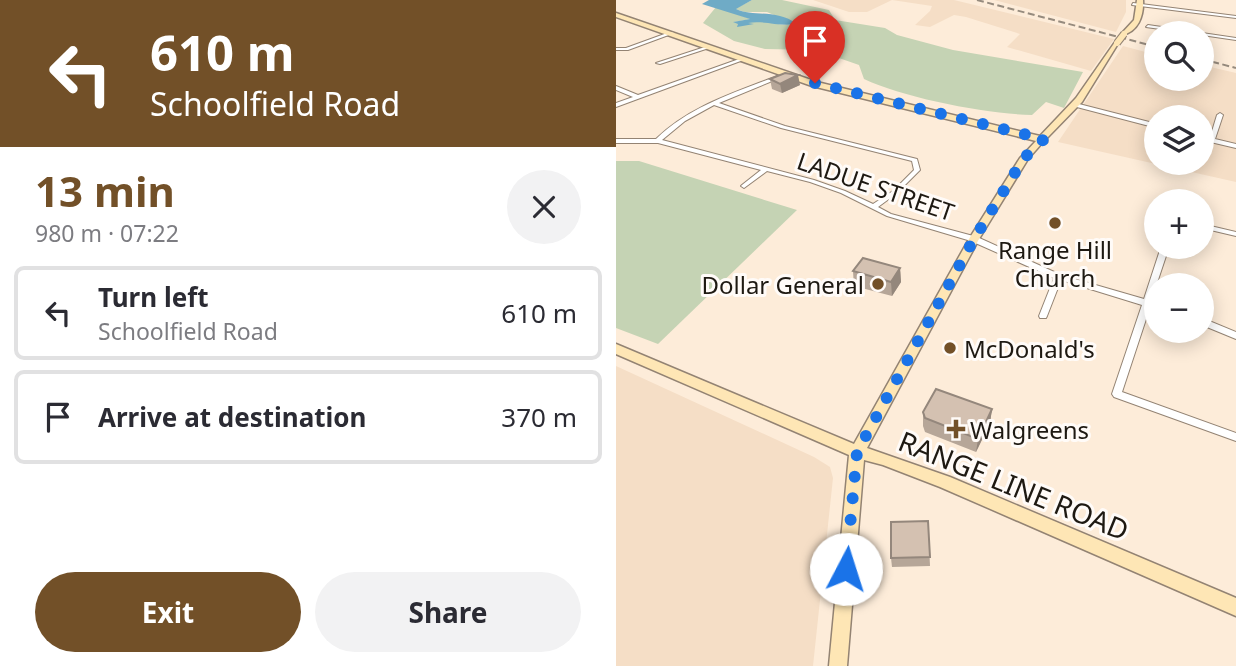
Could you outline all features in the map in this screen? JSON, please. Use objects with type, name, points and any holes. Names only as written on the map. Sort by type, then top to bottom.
[{"type":"main road","points":[[838,666],[857,452],[974,239],[1024,158],[1075,105],[1117,43],[1135,24],[1141,2]]},
{"type":"main road","points":[[616,15],[787,74],[1044,139]]},
{"type":"main road","name":"RANGE LINE ROAD","points":[[616,349],[857,452],[945,482],[1236,607]]},
{"type":"street","points":[[1141,2],[1236,17]]},
{"type":"street","points":[[616,49],[672,33]]},
{"type":"street","points":[[1214,36],[1236,39]]},
{"type":"street","points":[[658,63],[710,47]]},
{"type":"street","points":[[616,105],[744,58]]},
{"type":"street","points":[[658,141],[665,133],[713,103],[787,74]]},
{"type":"street","points":[[616,88],[638,97]]},
{"type":"street","points":[[713,103],[783,127],[915,160],[917,170],[895,192],[874,207]]},
{"type":"street","points":[[1075,105],[1144,123]]},
{"type":"street","points":[[1214,134],[1220,115]]},
{"type":"street","points":[[1214,140],[1236,146]]},
{"type":"street","name":"LADUE STREET","points":[[616,141],[658,141],[833,188],[889,215],[974,239],[1058,277],[1144,303]]},
{"type":"street","points":[[744,186],[765,170]]},
{"type":"street","points":[[1214,229],[1236,234]]},
{"type":"street","points":[[1043,316],[1058,277]]},
{"type":"street","points":[[1144,306],[1117,394],[1236,437]]},
{"type":"street","points":[[1214,326],[1236,336]]},
{"type":"shaded area","points":[[813,0],[892,0],[867,12],[849,12]]},
{"type":"shaded area","points":[[892,0],[954,0],[1114,39],[1091,71],[1007,47],[1020,34],[966,17],[954,15],[930,27],[915,25],[932,6]]},
{"type":"shaded area","points":[[994,0],[1126,0],[1126,12],[1116,32]]},
{"type":"shaded area","points":[[1123,46],[1144,52],[1144,91],[1214,91],[1214,68],[1236,73],[1236,182],[1205,175],[1214,175],[1214,105],[1144,105],[1144,161],[1058,142]]},
{"type":"shaded area","points":[[616,366],[814,457],[830,467],[833,478],[813,666],[616,666]]},
{"type":"green space","points":[[752,0],[782,0],[829,10],[835,20],[885,28],[897,35],[953,50],[1083,72],[1064,108],[1046,102],[1032,115],[946,104],[864,79],[859,65],[816,50],[765,49],[734,41],[703,23],[716,7],[751,19],[734,22],[795,24],[767,12],[735,9]]},
{"type":"green space","points":[[616,161],[639,161],[797,210],[658,344],[616,328]]},
{"type":"water","points":[[709,0],[752,0],[736,9],[782,16],[796,24],[754,22],[737,27],[738,24],[733,22],[750,19],[702,4]]},
{"type":"building","points":[[785,73],[798,75],[780,84],[770,79]]},
{"type":"building","points":[[863,258],[900,268],[891,282],[853,271]]},
{"type":"building","points":[[936,389],[992,409],[978,439],[925,418],[923,412]]},
{"type":"building","points":[[928,521],[930,557],[891,558],[891,522]]},
{"type":"railway","points":[[977,0],[1144,44]]},
{"type":"railway","points":[[1214,62],[1236,68]]},
{"type":"place","name":"Range Hill Church","points":[[1055,223]]},
{"type":"place","name":"Dollar General","points":[[878,284]]},
{"type":"place","name":"McDonald's","points":[[950,348]]},
{"type":"place","name":"Walgreens","points":[[956,429]]},
{"type":"route","points":[[815,83],[1044,139],[1024,158],[974,239],[857,452],[846,569]]}]
